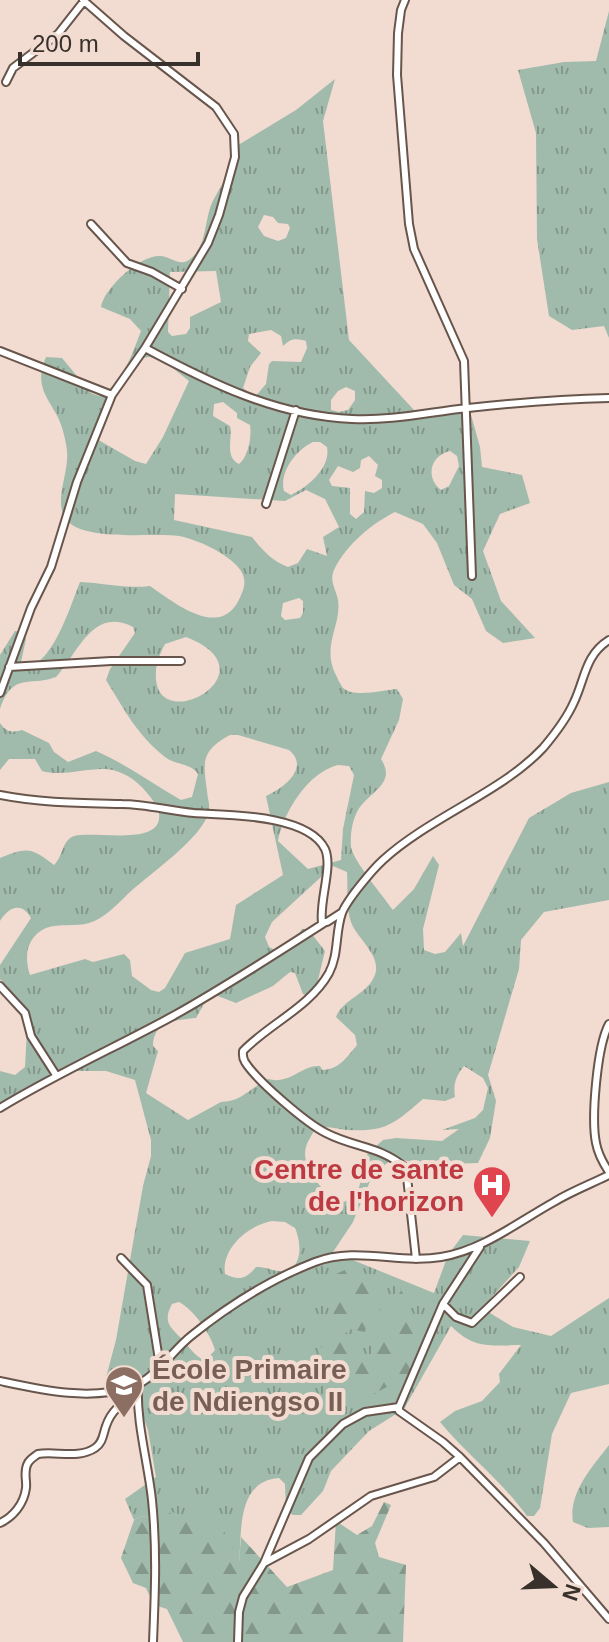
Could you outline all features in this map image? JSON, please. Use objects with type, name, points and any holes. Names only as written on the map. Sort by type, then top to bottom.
[{"type":"street","points":[[405,0],[398,33],[397,75],[409,224],[414,249],[464,361],[472,576]]},
{"type":"street","points":[[0,693],[31,608],[51,567],[77,482],[112,395],[182,289],[215,229],[235,157],[234,134],[225,116],[84,1],[58,34],[13,68],[6,82]]},
{"type":"street","points":[[91,224],[127,263],[152,272],[182,289]]},
{"type":"street","points":[[145,348],[259,402],[351,419],[418,416],[466,408],[609,398]]},
{"type":"street","points":[[0,351],[112,395]]},
{"type":"street","points":[[266,504],[296,410]]},
{"type":"street","points":[[0,1108],[238,979],[343,912],[380,862],[392,852],[417,832],[511,775],[542,748],[575,702],[587,664],[596,650],[609,640]]},
{"type":"street","points":[[9,667],[111,661],[181,661]]},
{"type":"street","points":[[0,795],[25,800],[98,805],[121,803],[195,813],[248,815],[297,828],[317,838],[326,850],[321,919],[324,923]]},
{"type":"street","points":[[343,912],[336,954],[328,974],[310,996],[249,1044],[242,1055],[244,1062],[260,1079],[324,1132],[391,1155],[406,1168],[416,1259]]},
{"type":"street","points":[[0,986],[25,1013],[31,1036],[56,1075]]},
{"type":"street","points":[[0,1381],[63,1393],[121,1389],[138,1384],[190,1337],[226,1310],[317,1261],[365,1253],[399,1259],[440,1257],[481,1245],[553,1202],[609,1174],[599,1153],[595,1133],[598,1064],[609,1024]]},
{"type":"street","points":[[399,1407],[443,1304],[481,1245]]},
{"type":"street","points":[[121,1258],[147,1285],[160,1366]]},
{"type":"street","points":[[443,1304],[456,1317],[472,1323],[520,1277]]},
{"type":"street","points":[[138,1384],[157,1564],[153,1642]]},
{"type":"street","points":[[0,1523],[14,1514],[21,1503],[27,1487],[25,1474],[28,1463],[38,1454],[81,1453],[94,1449],[104,1436],[105,1427],[116,1409],[137,1395]]},
{"type":"street","points":[[399,1407],[405,1417],[460,1457],[544,1543],[609,1619]]},
{"type":"street","points":[[238,1642],[243,1597],[264,1563],[304,1468],[323,1442],[343,1424],[365,1412],[399,1407]]},
{"type":"street","points":[[264,1563],[309,1539],[371,1496],[434,1477],[460,1457]]},
{"type":"green space","points":[[609,11],[609,338],[604,326],[572,330],[549,316],[537,239],[536,133],[518,70],[564,62],[596,61]]},
{"type":"green space","points":[[335,79],[323,121],[349,340],[414,410],[449,409],[468,404],[482,467],[522,475],[530,503],[500,514],[483,551],[501,601],[535,638],[503,643],[486,631],[472,599],[454,585],[437,543],[423,524],[395,512],[360,536],[334,570],[338,610],[331,656],[339,681],[343,688],[354,693],[397,689],[403,699],[399,720],[381,759],[386,775],[384,781],[363,803],[354,819],[351,838],[353,853],[393,910],[414,889],[433,856],[439,865],[423,929],[424,950],[435,954],[445,952],[461,933],[463,946],[529,818],[571,793],[609,782],[609,900],[544,912],[521,940],[519,969],[488,1075],[496,1101],[490,1138],[478,1163],[420,1165],[395,1157],[373,1174],[353,1222],[333,1252],[434,1293],[448,1255],[463,1235],[530,1241],[519,1267],[490,1299],[490,1313],[513,1327],[551,1336],[609,1298],[609,1384],[571,1393],[552,1434],[540,1508],[534,1516],[527,1516],[440,1422],[455,1411],[482,1401],[500,1382],[499,1374],[521,1345],[476,1343],[451,1326],[404,1409],[369,1431],[331,1471],[323,1491],[301,1515],[293,1515],[286,1510],[285,1484],[279,1478],[265,1481],[255,1488],[244,1510],[239,1563],[155,1520],[143,1516],[134,1520],[125,1499],[156,1477],[148,1430],[131,1384],[104,1385],[116,1340],[151,1156],[151,1140],[135,1080],[106,1071],[57,1071],[0,1109],[0,1071],[15,1075],[25,1067],[28,1012],[0,979],[0,965],[31,918],[23,909],[15,908],[0,921],[0,858],[28,851],[54,865],[70,838],[147,832],[155,827],[159,812],[142,787],[116,771],[99,769],[51,773],[42,771],[35,759],[9,759],[0,770],[0,723],[10,731],[22,730],[49,743],[54,752],[68,762],[96,751],[181,800],[192,797],[198,774],[165,757],[146,740],[106,680],[135,633],[133,627],[119,622],[96,628],[56,677],[17,685],[5,697],[0,709],[0,655],[15,631],[22,632],[26,639],[21,662],[26,667],[36,664],[45,656],[60,632],[80,582],[150,586],[185,609],[211,618],[223,616],[233,609],[241,595],[244,581],[241,570],[226,556],[203,544],[179,536],[97,533],[70,523],[63,514],[61,501],[66,444],[61,424],[43,389],[42,369],[46,357],[62,358],[91,393],[99,396],[114,384],[126,368],[141,331],[130,319],[101,307],[109,291],[124,274],[152,257],[164,256],[185,262],[193,257],[202,241],[210,208],[228,173],[230,150],[296,110]],"holes":[[[264,215],[273,217],[278,223],[288,224],[290,228],[286,238],[278,241],[264,236],[258,227]],[[216,271],[221,302],[190,317],[190,328],[186,334],[172,336],[168,332],[170,272]],[[271,330],[281,336],[283,346],[294,339],[306,341],[307,348],[301,362],[272,361],[269,364],[266,384],[255,397],[243,388],[250,367],[261,353],[248,341],[249,334]],[[150,357],[165,362],[189,381],[163,437],[146,464],[95,438],[108,403],[141,358]],[[346,387],[355,391],[355,400],[348,410],[331,410],[331,400],[338,391]],[[223,402],[237,413],[237,418],[250,425],[249,446],[239,464],[230,452],[230,426],[213,416],[214,404]],[[313,442],[327,447],[322,469],[311,482],[291,495],[284,491],[283,484],[286,469],[295,456]],[[450,451],[457,456],[459,466],[449,486],[441,490],[433,479],[434,462]],[[369,456],[378,465],[375,476],[382,480],[382,488],[374,493],[365,491],[364,512],[356,519],[350,514],[350,488],[332,486],[329,480],[338,466],[353,472],[360,468],[361,460]],[[306,490],[325,499],[339,527],[323,537],[327,556],[307,549],[298,563],[288,567],[268,555],[252,537],[174,520],[175,494],[285,501]],[[299,598],[303,601],[300,618],[285,620],[281,616],[283,603]],[[186,637],[210,651],[219,666],[217,680],[206,692],[191,700],[175,701],[162,695],[156,679],[165,644]],[[230,735],[238,735],[289,750],[295,757],[296,771],[292,777],[266,796],[283,875],[236,905],[230,939],[185,953],[165,988],[159,992],[132,976],[130,960],[124,954],[93,962],[85,959],[30,975],[28,948],[39,932],[51,927],[89,923],[99,918],[197,833],[209,810],[205,772],[209,752]],[[338,765],[349,766],[354,775],[343,829],[341,860],[308,869],[278,841],[285,818],[299,795],[327,769]],[[333,866],[347,872],[351,922],[373,955],[376,970],[366,988],[336,1017],[355,1035],[357,1045],[334,1068],[322,1070],[320,1066],[313,1067],[283,1079],[268,1079],[241,1097],[221,1102],[188,1120],[146,1093],[158,1051],[153,1046],[157,1031],[167,1023],[196,1018],[210,993],[236,1003],[273,986],[290,972],[295,973],[303,994],[308,996],[316,988],[325,951],[308,929],[302,929],[289,947],[279,952],[269,947],[265,937],[272,922]],[[464,1066],[483,1078],[488,1088],[483,1110],[475,1118],[442,1130],[459,1129],[442,1141],[383,1140],[362,1159],[359,1187],[346,1201],[338,1203],[314,1179],[305,1155],[315,1129],[361,1130],[390,1124],[423,1099],[445,1101],[455,1097],[456,1080]],[[285,1222],[297,1233],[298,1260],[290,1269],[283,1271],[256,1267],[242,1278],[230,1276],[225,1274],[225,1264],[238,1239],[263,1223]],[[179,1302],[184,1305],[201,1323],[215,1350],[205,1361],[173,1330],[168,1319],[172,1304]]]},
{"type":"green space","points":[[349,1268],[361,1278],[382,1274],[395,1278],[425,1337],[411,1375],[369,1396],[343,1387],[335,1370],[322,1365],[318,1357],[336,1306],[328,1289],[332,1276]],"holes":[[[384,1276],[395,1280],[397,1309],[368,1360],[361,1361],[349,1355],[343,1336],[349,1329],[365,1332],[367,1320],[380,1310],[384,1294],[381,1279]]]},
{"type":"green space","points":[[609,1445],[609,1527],[588,1528],[573,1522],[574,1501],[583,1480]]},
{"type":"green space","points":[[384,1502],[391,1505],[375,1543],[379,1557],[406,1565],[403,1642],[183,1642],[167,1609],[154,1605],[146,1588],[133,1583],[121,1558],[134,1520],[143,1516],[155,1520],[172,1512],[223,1529],[239,1562],[241,1537],[287,1587],[333,1570],[336,1521],[357,1535],[372,1526]]},
{"type":"place","name":"Centre de sante de l'horizon","points":[[492,1219]]},
{"type":"place","name":"École Primaire de Ndiengso II","points":[[124,1419]]}]
